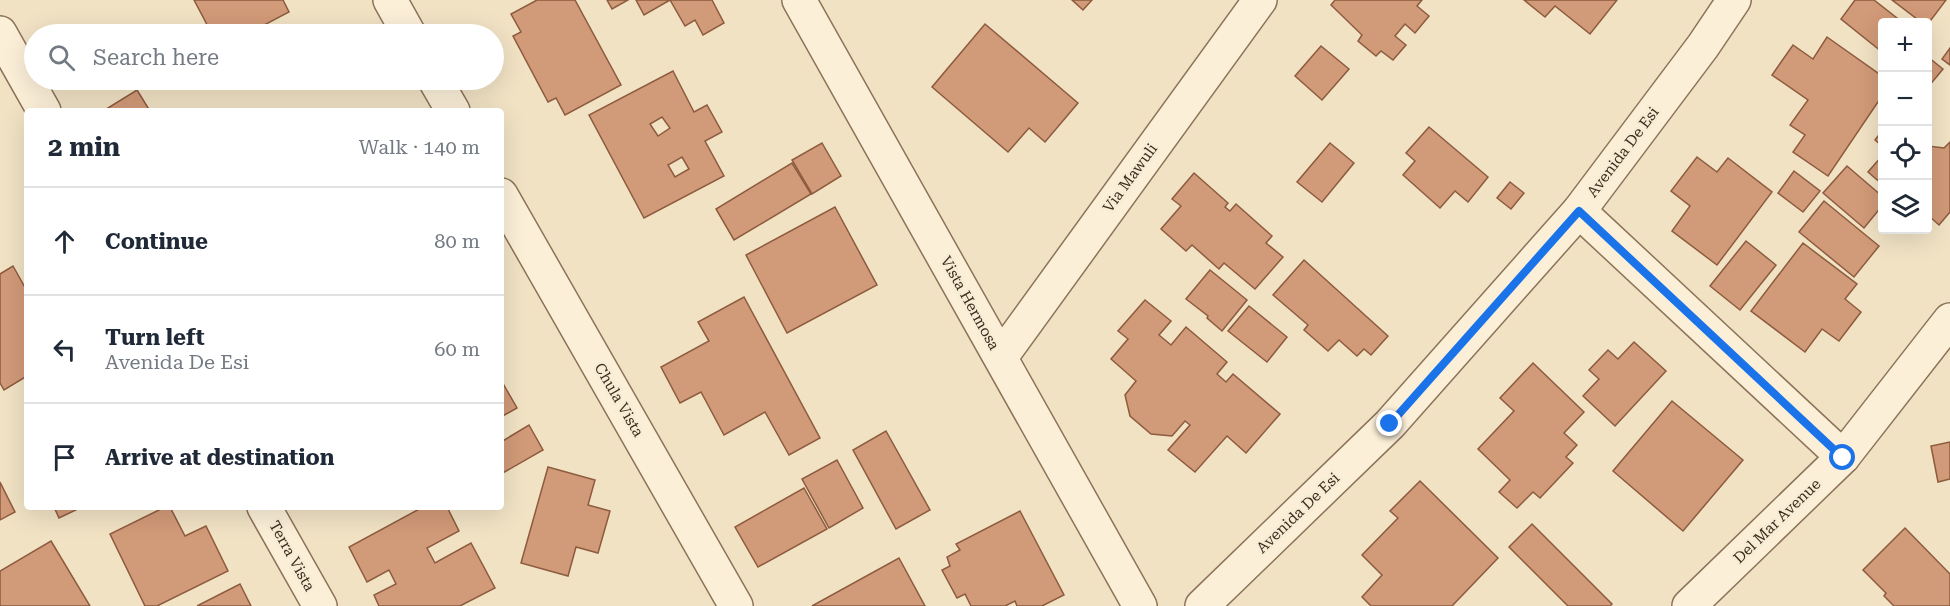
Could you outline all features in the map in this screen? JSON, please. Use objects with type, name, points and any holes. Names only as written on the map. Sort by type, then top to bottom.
[{"type":"street","points":[[390,0],[404,24]]},
{"type":"street","name":"Vista Hermosa","points":[[799,0],[1140,606]]},
{"type":"street","name":"Via Mawuli","points":[[1001,357],[1260,0]]},
{"type":"street","name":"Avenida De Esi","points":[[1202,606],[1390,424],[1579,211],[1734,0]]},
{"type":"street","points":[[0,33],[24,76]]},
{"type":"street","points":[[32,90],[42,108]]},
{"type":"street","points":[[441,90],[451,108]]},
{"type":"street","name":"Chula Vista","points":[[504,200],[736,606]]},
{"type":"street","points":[[1579,211],[1843,458]]},
{"type":"street","name":"Del Mar Avenue","points":[[1689,606],[1843,458],[1950,320]]},
{"type":"street","name":"Terra Vista","points":[[266,510],[320,606]]},
{"type":"building","points":[[194,0],[283,0],[289,12],[266,24],[207,24]]},
{"type":"building","points":[[537,0],[575,0],[621,85],[565,115],[556,98],[548,102],[513,36],[521,32],[511,14]]},
{"type":"building","points":[[607,0],[628,0],[612,9]]},
{"type":"building","points":[[636,0],[670,0],[644,15]]},
{"type":"building","points":[[670,0],[712,0],[724,23],[703,35],[695,20],[685,26]]},
{"type":"building","points":[[1072,0],[1092,0],[1083,10]]},
{"type":"building","points":[[1335,0],[1422,0],[1417,6],[1429,16],[1415,33],[1405,24],[1395,36],[1406,45],[1393,60],[1381,51],[1376,56],[1358,41],[1362,35],[1331,5]]},
{"type":"building","points":[[1524,0],[1617,0],[1590,34],[1555,6],[1545,17]]},
{"type":"building","points":[[1855,0],[1874,0],[1897,18],[1878,18],[1878,49],[1841,19]]},
{"type":"building","points":[[1892,0],[1946,0],[1932,19],[1916,18]]},
{"type":"building","points":[[985,24],[1078,103],[1045,142],[1029,128],[1008,152],[932,87]]},
{"type":"building","points":[[1827,37],[1878,73],[1878,102],[1828,176],[1793,152],[1805,135],[1790,125],[1808,100],[1772,75],[1793,45],[1813,59]]},
{"type":"building","points":[[1321,46],[1349,69],[1322,100],[1295,76]]},
{"type":"building","points":[[1950,48],[1950,65],[1942,59]]},
{"type":"building","points":[[1932,60],[1943,69],[1932,82]]},
{"type":"building","points":[[673,71],[694,112],[707,105],[722,132],[705,141],[724,176],[644,218],[589,115]],"holes":[[[662,117],[670,128],[658,136],[650,124]],[[682,157],[689,169],[675,177],[668,165]]]},
{"type":"building","points":[[137,90],[148,108],[108,108]]},
{"type":"building","points":[[1429,127],[1488,177],[1468,202],[1455,191],[1440,208],[1403,175],[1415,161],[1406,153]]},
{"type":"building","points":[[1950,142],[1950,212],[1939,225],[1932,219],[1932,146],[1944,148]]},
{"type":"building","points":[[822,143],[841,176],[812,194],[792,160]]},
{"type":"building","points":[[1330,143],[1354,163],[1322,202],[1297,182]]},
{"type":"building","points":[[1697,157],[1717,172],[1728,158],[1772,192],[1717,265],[1672,231],[1690,206],[1671,191]]},
{"type":"building","points":[[1878,161],[1878,181],[1868,172]]},
{"type":"building","points":[[792,163],[811,194],[734,240],[716,209]]},
{"type":"building","points":[[1847,166],[1878,193],[1878,211],[1864,228],[1823,193]]},
{"type":"building","points":[[1794,171],[1820,191],[1803,212],[1778,193]]},
{"type":"building","points":[[1194,173],[1228,203],[1225,207],[1230,211],[1236,204],[1272,236],[1266,243],[1283,257],[1255,289],[1224,263],[1219,269],[1192,245],[1186,251],[1161,229],[1181,206],[1172,199]]},
{"type":"building","points":[[1510,182],[1524,193],[1511,209],[1497,198]]},
{"type":"building","points":[[1824,201],[1879,246],[1854,277],[1799,232]]},
{"type":"building","points":[[835,207],[877,285],[787,333],[746,255]]},
{"type":"building","points":[[1746,241],[1776,265],[1740,310],[1710,286]]},
{"type":"building","points":[[1803,243],[1857,284],[1845,299],[1861,312],[1839,341],[1822,329],[1805,352],[1751,311]]},
{"type":"building","points":[[1304,260],[1388,336],[1371,355],[1364,349],[1357,356],[1339,340],[1328,351],[1304,330],[1308,325],[1273,295]]},
{"type":"building","points":[[13,266],[24,286],[24,378],[4,390],[0,383],[0,274]]},
{"type":"building","points":[[1210,270],[1247,300],[1222,331],[1207,318],[1208,316],[1186,299]]},
{"type":"building","points":[[744,297],[820,438],[789,455],[765,412],[724,435],[701,392],[680,403],[661,367],[709,341],[698,322]]},
{"type":"building","points":[[1145,300],[1171,321],[1159,335],[1171,345],[1186,327],[1227,362],[1217,374],[1226,382],[1233,374],[1280,414],[1246,453],[1227,436],[1195,472],[1168,450],[1190,425],[1185,421],[1172,436],[1151,434],[1130,416],[1125,395],[1136,381],[1111,359],[1128,339],[1118,331]]},
{"type":"building","points":[[1249,306],[1287,337],[1267,362],[1228,331]]},
{"type":"building","points":[[1634,342],[1666,371],[1615,426],[1583,396],[1599,379],[1589,370],[1608,350],[1618,359]]},
{"type":"building","points":[[1533,363],[1584,412],[1564,433],[1577,445],[1566,457],[1573,463],[1540,498],[1533,492],[1517,508],[1499,492],[1510,480],[1478,449],[1514,411],[1500,398]]},
{"type":"building","points":[[504,385],[517,408],[504,415]]},
{"type":"building","points":[[1672,401],[1743,460],[1683,531],[1613,471]]},
{"type":"building","points":[[529,425],[543,450],[504,472],[504,440]]},
{"type":"building","points":[[886,431],[930,510],[896,529],[853,450]]},
{"type":"building","points":[[1950,442],[1950,479],[1938,482],[1931,446]]},
{"type":"building","points":[[837,460],[863,508],[829,528],[802,479]]},
{"type":"building","points":[[548,467],[595,480],[588,505],[610,511],[598,553],[576,547],[568,576],[521,563]]},
{"type":"building","points":[[1420,481],[1498,558],[1452,606],[1371,606],[1362,597],[1382,575],[1362,555],[1398,518],[1390,511]]},
{"type":"building","points":[[0,482],[15,512],[0,520]]},
{"type":"building","points":[[804,488],[827,529],[758,567],[735,527]]},
{"type":"building","points":[[55,510],[76,510],[59,518]]},
{"type":"building","points":[[159,510],[172,510],[185,536],[206,526],[228,571],[157,606],[145,606],[110,534]]},
{"type":"building","points":[[417,510],[448,510],[459,531],[427,548],[435,563],[471,543],[495,588],[460,606],[379,606],[374,595],[396,584],[389,570],[367,582],[349,547]]},
{"type":"building","points":[[1020,511],[1064,595],[1042,606],[1017,606],[1015,601],[1005,606],[971,606],[965,594],[957,598],[942,570],[950,566],[947,557],[960,550],[956,544]]},
{"type":"building","points":[[1532,524],[1612,604],[1610,606],[1568,606],[1509,547]]},
{"type":"building","points":[[1905,528],[1950,574],[1950,606],[1894,606],[1884,596],[1886,593],[1863,570]]},
{"type":"building","points":[[51,541],[90,606],[0,606],[0,571]]},
{"type":"building","points":[[899,558],[925,606],[812,606]]},
{"type":"building","points":[[240,584],[251,606],[197,606]]},
{"type":"route","points":[[1390,424],[1579,211],[1843,458]]}]
